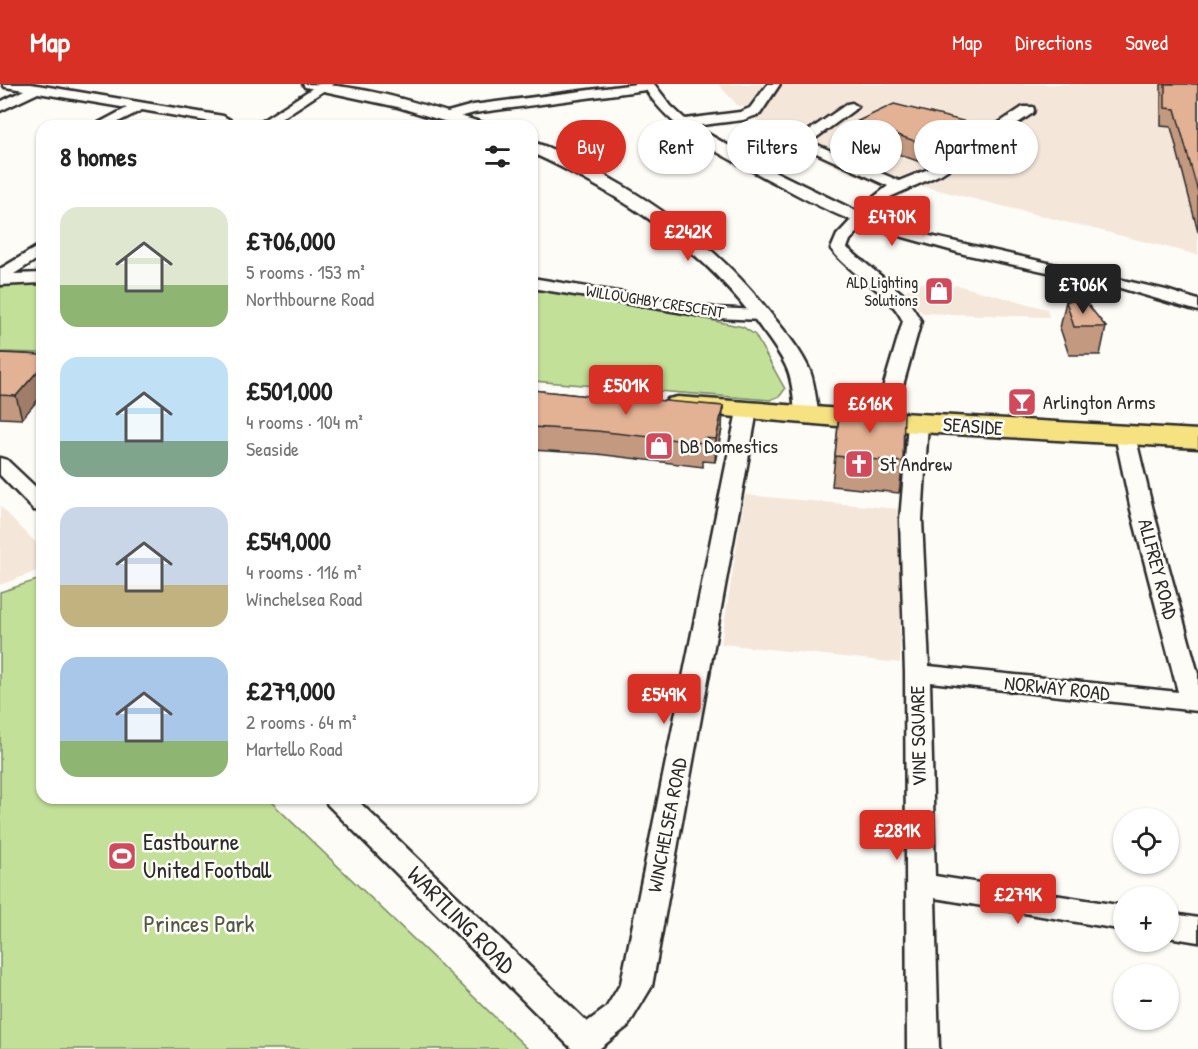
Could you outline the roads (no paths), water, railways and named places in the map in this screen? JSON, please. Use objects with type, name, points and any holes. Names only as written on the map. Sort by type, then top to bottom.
[{"type":"main road","name":"SEASIDE","points":[[651,403],[807,416],[1198,439]]},
{"type":"street","points":[[9,84],[223,120]]},
{"type":"street","points":[[709,120],[743,116],[755,111],[774,84]]},
{"type":"street","points":[[270,120],[321,85],[458,120]]},
{"type":"street","points":[[449,117],[473,109],[648,85],[668,110],[680,120]]},
{"type":"street","points":[[0,107],[36,88]]},
{"type":"street","points":[[112,120],[140,106]]},
{"type":"street","points":[[852,107],[806,139],[806,145],[899,186]]},
{"type":"street","points":[[883,420],[912,321],[908,310],[899,300],[848,260],[839,249],[843,238],[857,225],[862,213],[899,186],[936,171],[1028,110]]},
{"type":"street","points":[[715,143],[859,219],[941,243],[1123,283],[1198,306]]},
{"type":"street","points":[[538,150],[615,186],[662,216],[740,286],[800,373],[807,416]]},
{"type":"street","points":[[0,278],[36,255]]},
{"type":"street","points":[[0,278],[36,278]]},
{"type":"street","name":"WILLOUGHBY CRESCENT","points":[[541,283],[715,313],[762,315]]},
{"type":"street","name":"WINCHELSEA ROAD","points":[[585,1041],[617,1017],[636,986],[747,411]]},
{"type":"street","name":"VINE SQUARE","points":[[918,423],[911,520],[917,673],[923,1049]]},
{"type":"street","name":"ALLFREY ROAD","points":[[1125,435],[1142,510],[1196,703]]},
{"type":"street","points":[[0,464],[36,499]]},
{"type":"street","name":"NORWAY ROAD","points":[[917,673],[1196,703]]},
{"type":"street","name":"WARTLING ROAD","points":[[344,804],[585,1041]]},
{"type":"street","points":[[921,885],[1113,916]]},
{"type":"street","points":[[1179,927],[1198,930]]},
{"type":"place","name":"ALD Lighting Solutions","points":[[939,291]]},
{"type":"place","name":"Arlington Arms","points":[[1022,402]]},
{"type":"place","name":"DB Domestics","points":[[659,446]]},
{"type":"place","name":"St Andrew","points":[[859,464]]},
{"type":"place","name":"Eastbourne United Football","points":[[122,856]]},
{"type":"park label","name":"Princes Park","points":[[199,924]]}]
